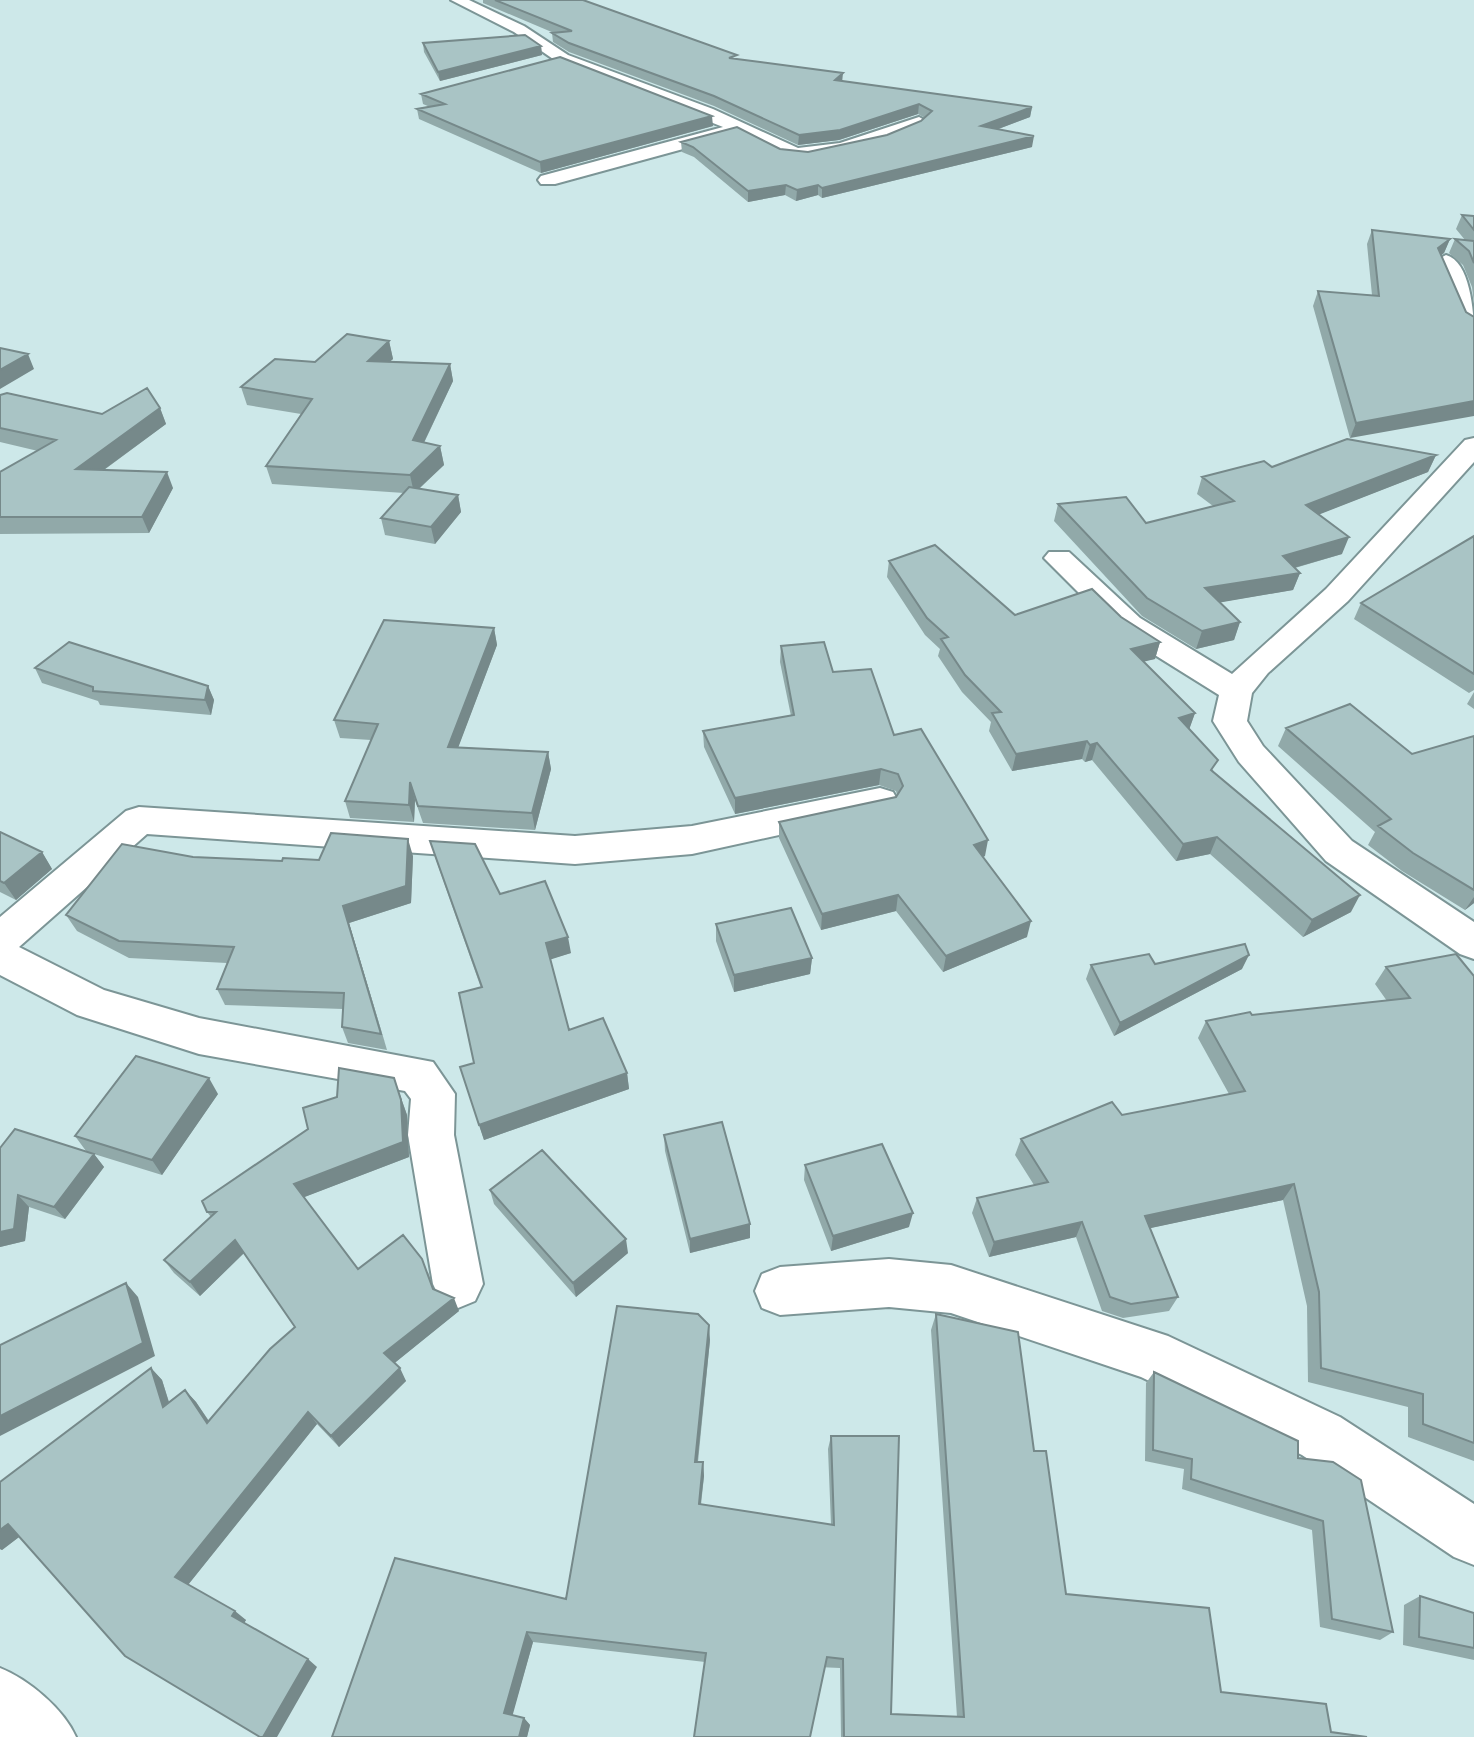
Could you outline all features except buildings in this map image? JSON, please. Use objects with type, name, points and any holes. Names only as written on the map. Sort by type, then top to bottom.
[{"type":"street","points":[[458,0],[519,29],[562,58],[633,83],[782,150],[810,155],[865,141],[919,122]]},
{"type":"street","points":[[534,65],[562,58]]},
{"type":"street","points":[[548,180],[738,128]]},
{"type":"street","points":[[1446,261],[1474,326]]},
{"type":"street","points":[[1474,446],[1337,595],[1257,666],[1236,691],[1230,721],[1251,754],[1339,851],[1474,943]]},
{"type":"street","points":[[1059,558],[1129,625],[1236,691]]},
{"type":"street","points":[[0,940],[139,820],[575,850],[692,840],[880,801]]},
{"type":"street","points":[[0,956],[92,1003],[199,1036],[418,1075],[433,1094],[431,1135],[458,1284]]},
{"type":"street","points":[[780,1291],[889,1283],[951,1289],[1150,1354],[1321,1436],[1474,1537]]}]
